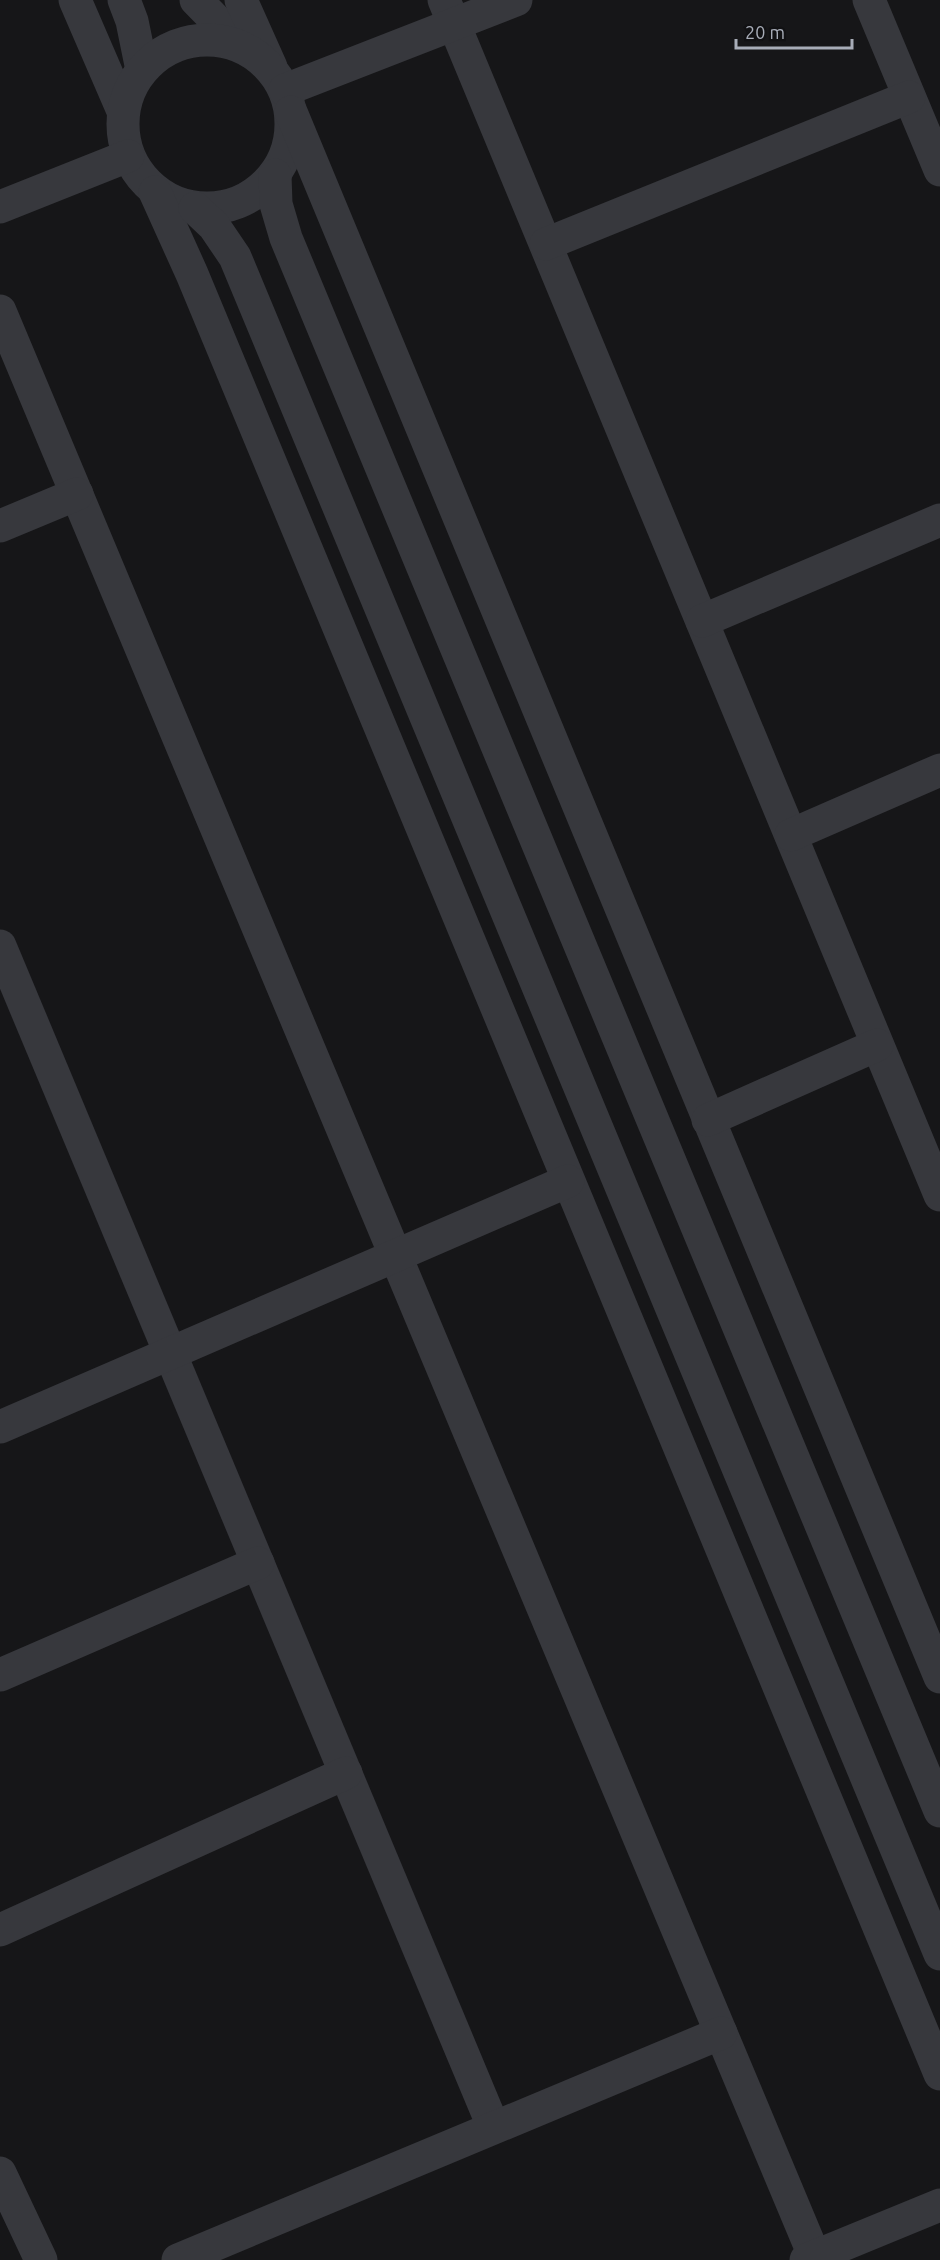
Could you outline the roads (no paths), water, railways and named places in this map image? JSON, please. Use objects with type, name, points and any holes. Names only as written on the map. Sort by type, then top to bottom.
[{"type":"street","points":[[75,0],[123,111]]},
{"type":"street","points":[[124,0],[132,21],[142,70]]},
{"type":"street","points":[[196,0],[241,46],[258,57],[283,91],[291,134],[286,155],[275,175],[259,191],[240,202],[218,208],[195,208],[174,203],[155,192],[139,175],[128,156],[122,133],[123,111],[130,88],[142,70],[159,54],[180,44],[200,39],[220,40],[241,46]]},
{"type":"street","points":[[242,0],[283,91],[940,1677]]},
{"type":"street","points":[[283,91],[449,13],[516,0]]},
{"type":"street","points":[[868,0],[940,170]]},
{"type":"street","points":[[449,13],[940,1195]]},
{"type":"street","points":[[546,244],[909,97]]},
{"type":"street","points":[[0,207],[128,156]]},
{"type":"street","points":[[275,175],[276,204],[286,238],[940,1811]]},
{"type":"street","points":[[155,192],[201,296],[940,2074]]},
{"type":"street","points":[[195,208],[214,226],[235,257],[940,1954]]},
{"type":"street","points":[[0,311],[721,2033],[812,2259],[940,2205]]},
{"type":"street","points":[[0,525],[77,494]]},
{"type":"street","points":[[702,621],[940,520]]},
{"type":"street","points":[[791,835],[940,770]]},
{"type":"street","points":[[0,946],[494,2126]]},
{"type":"street","points":[[708,1120],[877,1046]]},
{"type":"street","points":[[0,1426],[568,1181]]},
{"type":"street","points":[[0,1675],[258,1563]]},
{"type":"street","points":[[0,1930],[346,1773]]},
{"type":"street","points":[[178,2260],[721,2033]]},
{"type":"street","points":[[0,2173],[41,2260]]}]
